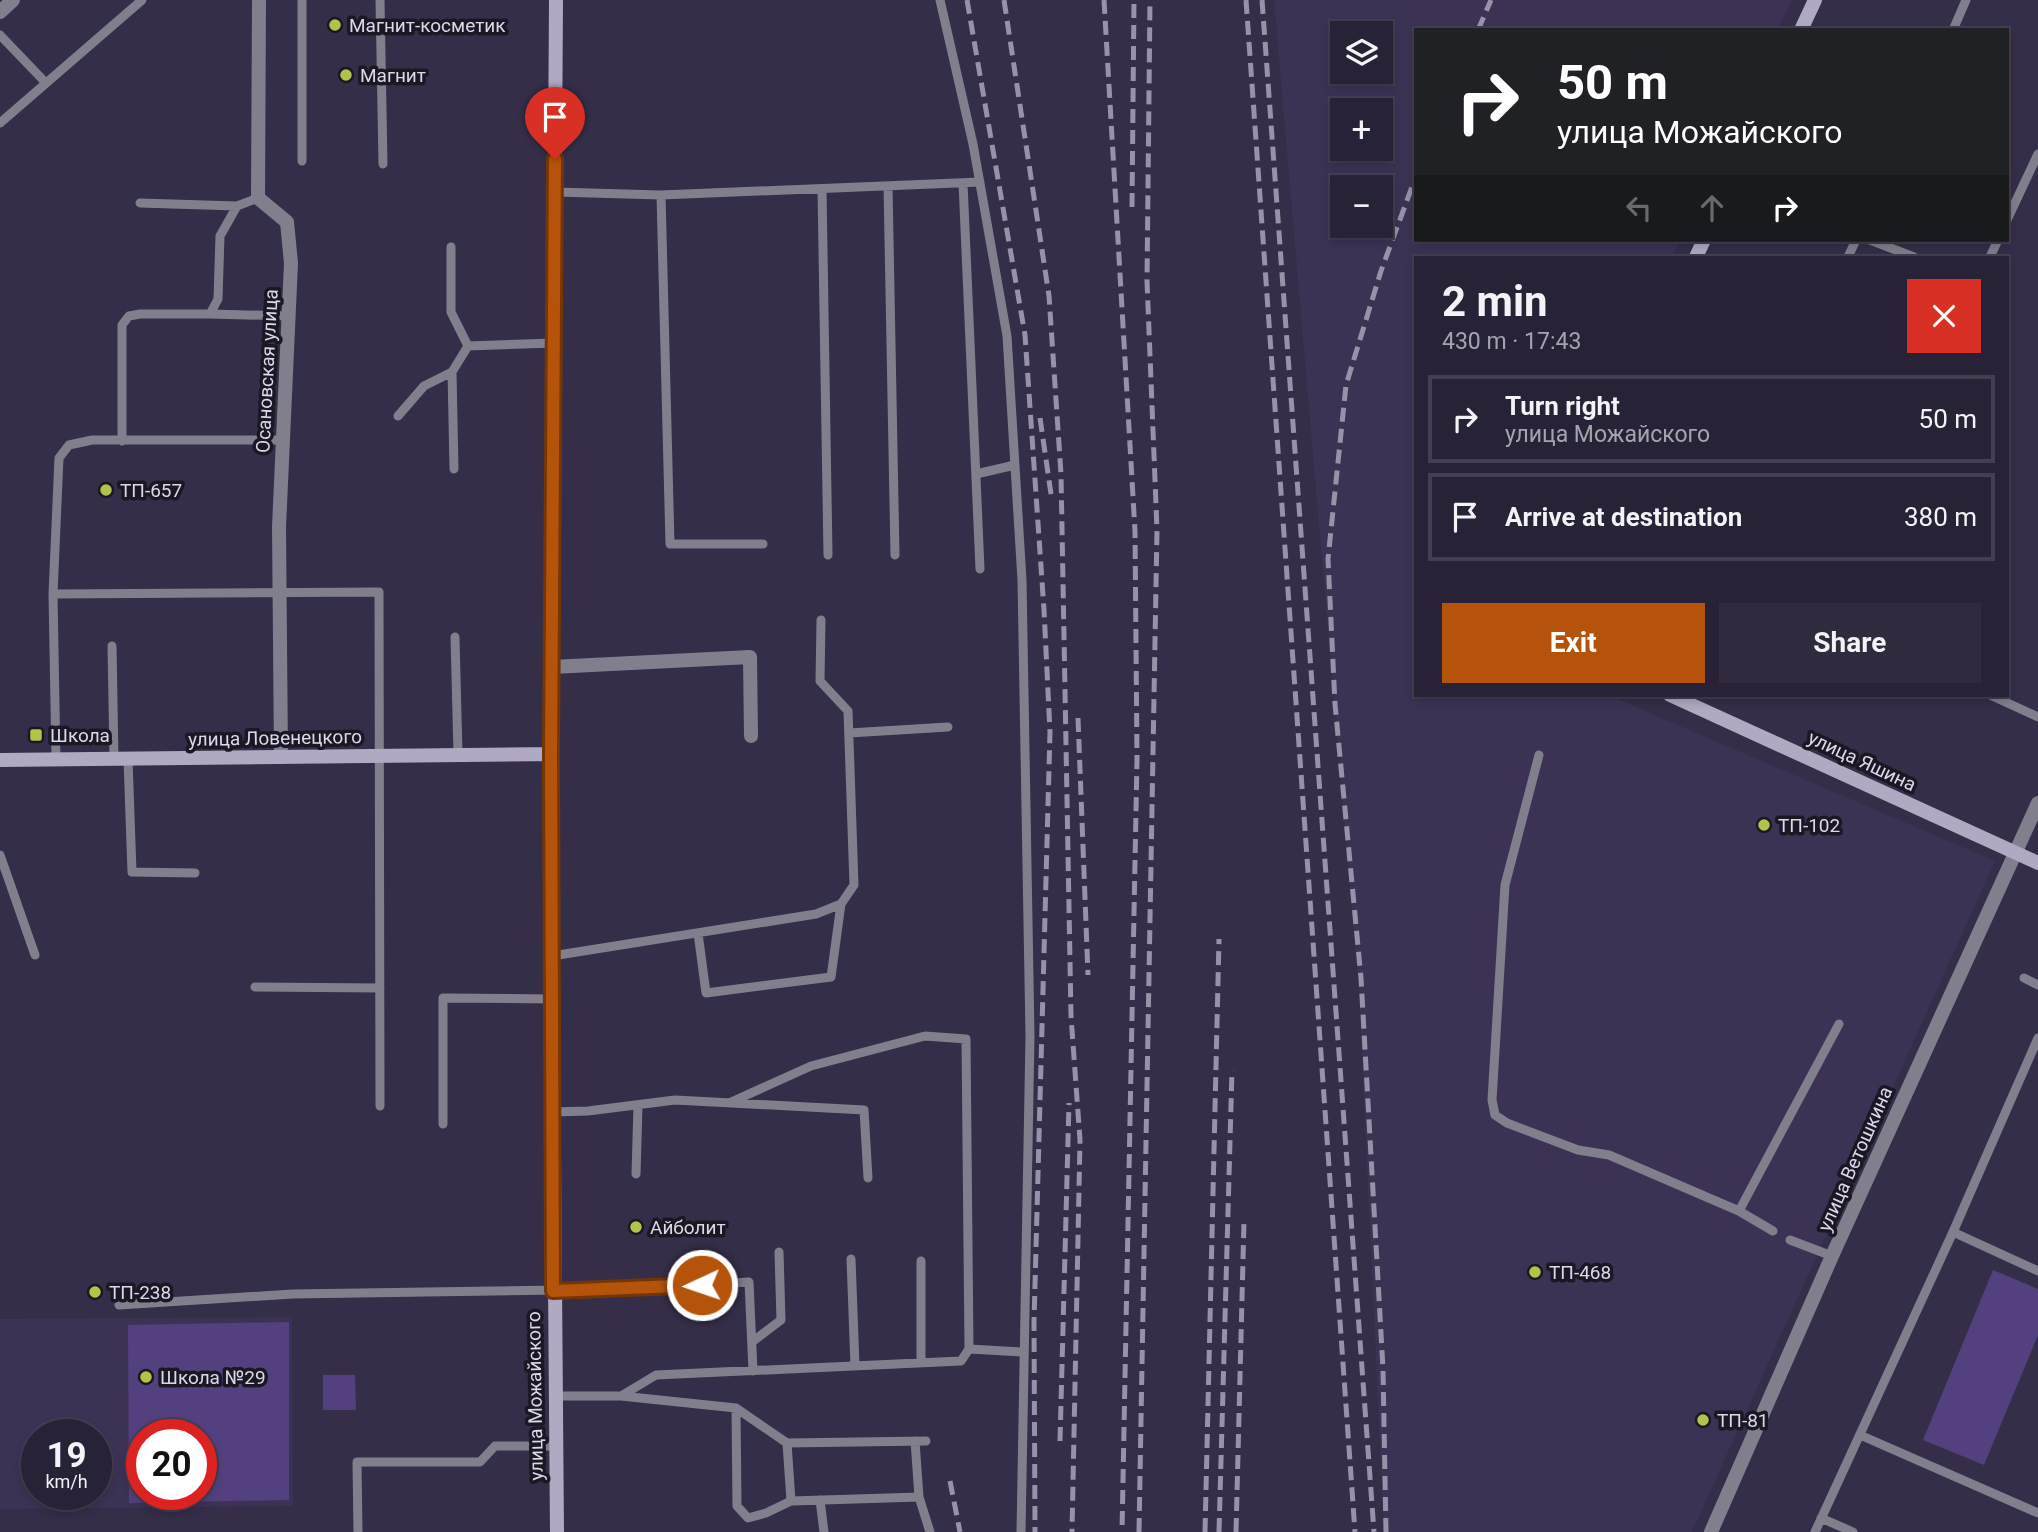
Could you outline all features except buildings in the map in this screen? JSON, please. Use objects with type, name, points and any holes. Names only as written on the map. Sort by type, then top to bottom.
[{"type":"main road","name":"улица Можайского","points":[[556,0],[551,754],[556,1532]]},
{"type":"main road","points":[[1802,28],[1815,0]]},
{"type":"main road","name":"улица Яшина","points":[[1674,697],[2038,863]]},
{"type":"main road","name":"улица Ловенецкого","points":[[0,760],[551,754]]},
{"type":"street","points":[[0,12],[13,0]]},
{"type":"street","points":[[258,198],[259,0]]},
{"type":"street","name":"Осановская улица","points":[[258,198],[287,222],[291,263],[283,440],[281,757]]},
{"type":"street","points":[[552,667],[750,657],[751,736]]},
{"type":"street","name":"улица Ветошкина","points":[[1711,1532],[1832,1256],[2038,803]]},
{"type":"lane","points":[[0,123],[142,0]]},
{"type":"lane","points":[[302,0],[302,161]]},
{"type":"lane","points":[[380,0],[383,164]]},
{"type":"lane","points":[[940,0],[980,182],[1007,336],[1015,465],[1025,703],[1030,1023],[1022,1352],[1021,1532]]},
{"type":"lane","points":[[1954,28],[1966,0]]},
{"type":"lane","points":[[0,35],[46,83]]},
{"type":"lane","points":[[2009,216],[2038,154]]},
{"type":"lane","points":[[555,192],[661,195],[980,182]]},
{"type":"lane","points":[[963,183],[981,569]]},
{"type":"lane","points":[[888,186],[895,555]]},
{"type":"lane","points":[[822,188],[828,555]]},
{"type":"lane","points":[[661,195],[670,544],[763,544]]},
{"type":"lane","points":[[140,203],[237,206],[258,198]]},
{"type":"lane","points":[[210,314],[218,299],[220,236],[237,206]]},
{"type":"lane","points":[[1875,242],[1911,256]]},
{"type":"lane","points":[[451,247],[451,312],[468,346]]},
{"type":"lane","points":[[121,440],[122,325],[130,316],[289,316]]},
{"type":"lane","points":[[468,346],[554,343]]},
{"type":"lane","points":[[398,416],[424,386],[452,372],[468,346]]},
{"type":"lane","points":[[452,372],[454,468]]},
{"type":"lane","points":[[56,760],[54,594],[59,458],[69,445],[92,440],[283,440]]},
{"type":"lane","points":[[976,474],[1015,465]]},
{"type":"lane","points":[[54,594],[379,592],[380,1106]]},
{"type":"lane","points":[[698,933],[706,993],[831,977],[841,904],[854,885],[848,711],[820,681],[821,620]]},
{"type":"lane","points":[[456,637],[458,755]]},
{"type":"lane","points":[[112,646],[132,872],[195,873]]},
{"type":"lane","points":[[1994,697],[2038,717]]},
{"type":"lane","points":[[849,733],[948,727]]},
{"type":"lane","points":[[1539,755],[1505,886],[1492,1100],[1495,1115],[1507,1123],[1578,1150],[1609,1155],[1739,1211],[1773,1231]]},
{"type":"lane","points":[[0,855],[35,955]]},
{"type":"lane","points":[[552,956],[817,914],[841,904]]},
{"type":"lane","points":[[2024,978],[2038,985]]},
{"type":"lane","points":[[255,987],[380,988]]},
{"type":"lane","points":[[443,1124],[443,998],[552,999]]},
{"type":"lane","points":[[1739,1211],[1839,1024]]},
{"type":"lane","points":[[621,1396],[656,1375],[961,1361],[969,1349],[965,1039],[925,1036],[811,1066],[729,1103]]},
{"type":"lane","points":[[1815,1532],[1954,1232],[2038,1038]]},
{"type":"lane","points":[[553,1112],[675,1100],[864,1110],[868,1178]]},
{"type":"lane","points":[[636,1174],[638,1105]]},
{"type":"lane","points":[[1954,1232],[2038,1271]]},
{"type":"lane","points":[[1790,1240],[1832,1256]]},
{"type":"lane","points":[[752,1342],[781,1320],[779,1252]]},
{"type":"lane","points":[[851,1259],[855,1366]]},
{"type":"lane","points":[[921,1261],[921,1363]]},
{"type":"lane","points":[[119,1305],[293,1294],[553,1291],[749,1282],[753,1371]]},
{"type":"lane","points":[[969,1349],[1022,1352]]},
{"type":"lane","points":[[555,1396],[621,1396],[736,1408],[787,1443],[926,1441]]},
{"type":"lane","points":[[736,1408],[737,1506],[748,1518],[791,1501],[919,1497]]},
{"type":"lane","points":[[1860,1434],[2038,1514]]},
{"type":"lane","points":[[915,1441],[919,1497],[930,1532]]},
{"type":"lane","points":[[787,1443],[791,1501]]},
{"type":"lane","points":[[358,1532],[357,1462],[480,1462],[495,1446],[555,1446]]},
{"type":"lane","points":[[820,1500],[824,1532]]},
{"type":"lane","points":[[1821,1518],[1853,1532]]},
{"type":"shaded area","points":[[1274,0],[1792,0],[1779,28],[1414,28],[1414,242],[1679,242],[1672,256],[1414,256],[1414,697],[1613,697],[1995,861],[1692,1532],[1384,1532],[1359,991]]},
{"type":"shaded area","points":[[1993,1270],[2038,1289],[2038,1335],[1984,1465],[1923,1440]]},
{"type":"shaded area","name":"Школа №29","points":[[292,1317],[293,1506],[217,1507],[217,1419],[126,1419],[126,1508],[112,1508],[112,1419],[21,1419],[21,1509],[0,1509],[0,1319]]},
{"type":"shaded area","points":[[289,1322],[289,1500],[217,1501],[217,1419],[129,1419],[128,1325]]},
{"type":"shaded area","points":[[323,1375],[355,1375],[356,1410],[323,1410]]},
{"type":"railway","points":[[967,0],[1025,335],[1050,732],[1034,1322],[1035,1532]]},
{"type":"railway","points":[[1004,0],[1049,296],[1061,474],[1071,1016],[1080,1140],[1072,1532]]},
{"type":"railway","points":[[1104,0],[1135,531],[1137,759],[1122,1532]]},
{"type":"railway","points":[[1132,207],[1134,0]]},
{"type":"railway","points":[[1139,1532],[1157,530],[1147,281],[1150,0]]},
{"type":"railway","points":[[1246,0],[1355,1532]]},
{"type":"railway","points":[[1262,0],[1374,1532]]},
{"type":"railway","points":[[1479,28],[1491,0]]},
{"type":"railway","points":[[1386,1532],[1383,1369],[1361,978],[1335,704],[1328,559],[1346,385],[1381,271],[1414,181]]},
{"type":"railway","points":[[1040,418],[1052,501]]},
{"type":"railway","points":[[1078,718],[1088,975]]},
{"type":"railway","points":[[1205,1532],[1219,939]]},
{"type":"railway","points":[[1219,1532],[1232,1070]]},
{"type":"railway","points":[[1060,1441],[1069,1103]]},
{"type":"railway","points":[[1236,1532],[1244,1221]]},
{"type":"railway","points":[[950,1481],[960,1532]]},
{"type":"place","name":"Магнит-косметик","points":[[335,25]]},
{"type":"place","name":"Магнит","points":[[346,75]]},
{"type":"place","name":"ТП-657","points":[[106,490]]},
{"type":"place","name":"Школа","points":[[36,735]]},
{"type":"place","name":"ТП-102","points":[[1764,825]]},
{"type":"place","name":"Айболит","points":[[636,1227]]},
{"type":"place","name":"ТП-468","points":[[1535,1272]]},
{"type":"place","name":"ТП-238","points":[[95,1292]]},
{"type":"place","name":"Школа №29","points":[[146,1377]]},
{"type":"place","name":"ТП-81","points":[[1703,1420]]},
{"type":"route","points":[[555,159],[551,754],[553,1291],[702,1285]]}]
